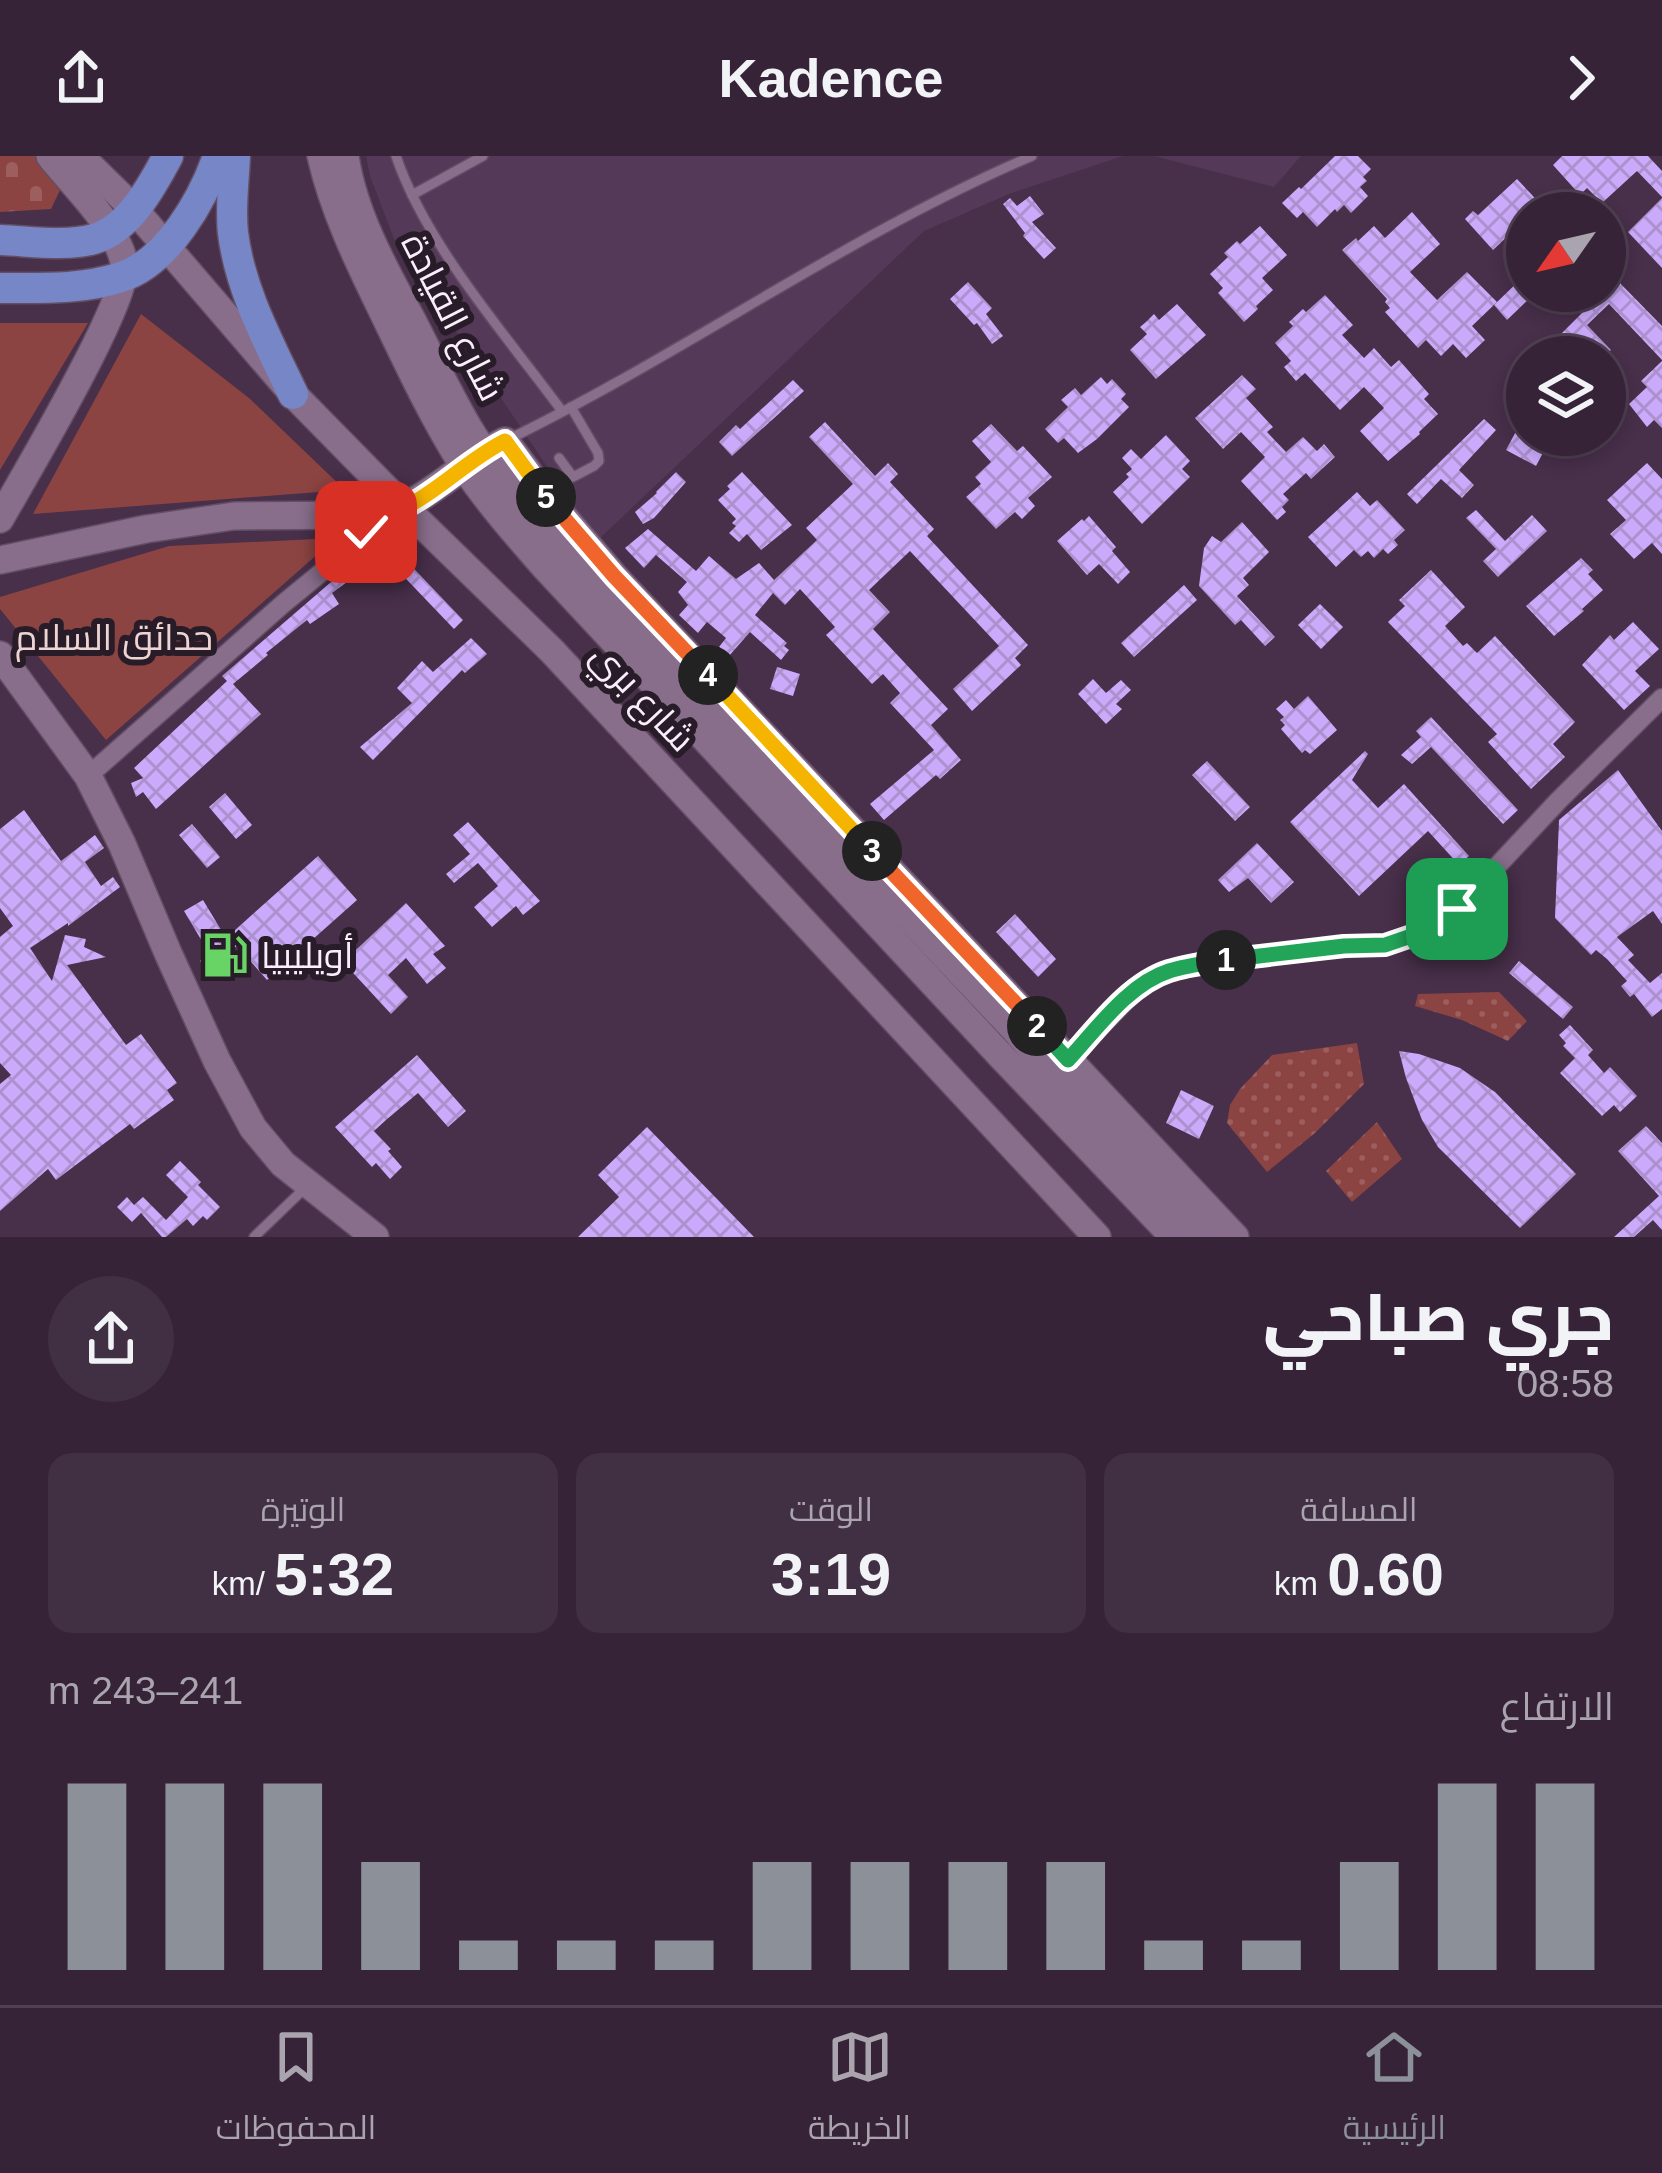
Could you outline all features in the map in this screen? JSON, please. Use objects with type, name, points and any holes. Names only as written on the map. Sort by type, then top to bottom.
[{"type":"main road","points":[[0,519],[54,426],[125,276],[123,257],[110,231],[50,156]]},
{"type":"main road","name":"شارع بري","points":[[80,156],[134,209],[393,512],[552,651],[1097,1237]]},
{"type":"main road","points":[[0,241],[99,238],[134,209],[168,156]]},
{"type":"main road","points":[[0,288],[70,287],[125,276],[164,247],[197,204],[218,156]]},
{"type":"main road","points":[[235,156],[232,214],[238,256],[256,315],[293,394]]},
{"type":"main road","name":"شارع القيادة","points":[[321,156],[370,286],[412,372],[484,453],[557,547],[1015,1030],[1234,1237]]},
{"type":"main road","name":"شارع القيادة","points":[[345,156],[390,280],[544,566],[1174,1237]]},
{"type":"main road","points":[[0,560],[234,516],[393,512],[484,453]]},
{"type":"main road","points":[[0,655],[88,776],[253,1128],[307,1186],[375,1237]]},
{"type":"main road","name":"شارع القيادة","points":[[1060,1068],[1206,1237]]},
{"type":"street","points":[[88,776],[393,512]]},
{"type":"street","points":[[1060,1068],[1132,994],[1164,972],[1254,955],[1385,945],[1423,932],[1457,909],[1662,698]]},
{"type":"lane","points":[[396,156],[412,195],[451,260],[567,409],[599,460],[573,477],[559,458]]},
{"type":"lane","points":[[412,195],[483,156]]},
{"type":"lane","points":[[484,453],[813,267],[943,197],[1032,156]]},
{"type":"lane","points":[[254,1237],[307,1186]]},
{"type":"shaded area","points":[[366,156],[1123,156],[1009,194],[924,231],[597,541],[394,239]]},
{"type":"shaded area","points":[[1154,156],[1301,156],[1274,187]]},
{"type":"green space","points":[[0,156],[36,156],[61,188],[51,209],[0,212]]},
{"type":"green space","name":"حدائق السلام","points":[[141,314],[249,398],[345,490],[33,514]]},
{"type":"green space","points":[[0,323],[88,323],[0,470]]},
{"type":"green space","name":"حدائق السلام","points":[[336,538],[106,740],[0,609],[0,597],[169,546]]},
{"type":"green space","points":[[1499,992],[1527,1021],[1508,1041],[1415,1006],[1418,994]]},
{"type":"green space","points":[[1357,1043],[1364,1084],[1267,1172],[1227,1123],[1230,1105],[1240,1089],[1272,1055]]},
{"type":"green space","points":[[1377,1122],[1402,1159],[1352,1202],[1326,1171]]},
{"type":"building","points":[[1335,156],[1358,156],[1371,169],[1360,187],[1368,196],[1351,213],[1344,205],[1335,209],[1317,227],[1303,212],[1297,218],[1282,203]]},
{"type":"building","points":[[1562,156],[1648,156],[1662,171],[1662,197],[1637,171],[1614,192],[1587,188],[1577,192],[1553,165]]},
{"type":"building","points":[[1517,179],[1529,192],[1506,192],[1506,238],[1493,250],[1465,219],[1473,211],[1478,215]]},
{"type":"building","points":[[1030,196],[1044,214],[1032,222],[1056,248],[1044,259],[1003,204],[1010,198],[1017,206]]},
{"type":"building","points":[[1662,198],[1662,268],[1628,232]]},
{"type":"building","points":[[1412,212],[1440,244],[1410,272],[1437,300],[1467,272],[1497,302],[1472,326],[1485,340],[1466,358],[1453,344],[1441,356],[1426,340],[1418,348],[1385,312],[1390,308],[1387,299],[1342,250],[1374,226],[1385,238]]},
{"type":"building","points":[[1260,226],[1287,255],[1262,278],[1273,290],[1244,322],[1218,293],[1223,288],[1210,274],[1228,257],[1224,253]]},
{"type":"building","points":[[968,282],[992,308],[986,314],[1003,336],[992,344],[950,299]]},
{"type":"building","points":[[1626,289],[1662,326],[1662,360],[1617,312],[1626,312]]},
{"type":"building","points":[[1506,293],[1506,312],[1515,312],[1507,320],[1494,305]]},
{"type":"building","points":[[1325,295],[1353,325],[1342,335],[1364,358],[1374,348],[1391,367],[1399,360],[1429,394],[1424,399],[1438,414],[1388,461],[1360,431],[1384,408],[1364,387],[1340,410],[1305,373],[1296,381],[1284,367],[1291,361],[1275,343],[1293,326],[1289,322]]},
{"type":"building","points":[[1177,304],[1206,335],[1156,379],[1130,350],[1147,334],[1140,327],[1154,314],[1159,320]]},
{"type":"building","points":[[1583,312],[1601,312],[1587,325],[1598,336],[1559,336]]},
{"type":"building","points":[[1662,361],[1662,428],[1654,420],[1647,427],[1629,404],[1647,387],[1641,381]]},
{"type":"building","points":[[1242,375],[1256,389],[1246,398],[1273,427],[1267,432],[1286,452],[1303,437],[1317,451],[1324,444],[1335,457],[1311,479],[1306,473],[1283,494],[1289,500],[1282,507],[1286,512],[1277,520],[1241,481],[1265,457],[1241,432],[1223,449],[1195,418]]},
{"type":"building","points":[[1101,377],[1107,384],[1112,379],[1126,394],[1121,399],[1129,407],[1078,453],[1064,438],[1058,443],[1045,429],[1068,407],[1061,400],[1075,388],[1081,395]]},
{"type":"building","points":[[793,380],[804,391],[732,456],[719,442]]},
{"type":"building","points":[[1484,419],[1496,430],[1459,470],[1474,485],[1462,498],[1441,479],[1417,504],[1407,494]]},
{"type":"building","points":[[825,422],[875,476],[888,463],[898,474],[890,482],[934,529],[927,536],[1028,645],[1015,658],[1021,665],[972,711],[953,689],[999,646],[910,551],[869,590],[890,612],[873,629],[948,709],[931,725],[961,760],[884,820],[870,804],[934,750],[890,703],[900,693],[883,674],[872,684],[826,635],[835,627],[800,589],[785,605],[773,593],[755,615],[787,643],[784,646],[789,650],[781,660],[750,632],[729,656],[719,647],[726,638],[707,622],[698,633],[679,615],[688,605],[678,592],[687,582],[656,555],[644,568],[625,548],[648,529],[696,571],[709,556],[736,579],[759,563],[774,580],[817,540],[806,528],[853,484],[809,437]]},
{"type":"building","points":[[991,424],[1017,451],[1023,446],[1052,477],[1028,498],[1035,506],[1022,519],[1015,512],[996,529],[966,497],[981,484],[975,477],[991,462],[972,441]]},
{"type":"building","points":[[1166,435],[1190,461],[1182,469],[1190,477],[1142,524],[1113,492],[1132,469],[1122,458],[1131,449],[1141,459]]},
{"type":"building","points":[[1517,456],[1541,456],[1536,466]]},
{"type":"building","points":[[1647,463],[1662,479],[1662,554],[1652,543],[1634,559],[1610,534],[1626,520],[1607,500]]},
{"type":"building","points":[[676,472],[686,482],[643,524],[635,512]]},
{"type":"building","points":[[742,472],[792,525],[761,550],[747,534],[739,542],[729,533],[736,519],[718,500]]},
{"type":"building","points":[[1357,492],[1370,506],[1377,500],[1405,530],[1388,554],[1383,549],[1374,558],[1368,551],[1361,557],[1354,550],[1336,567],[1308,537]]},
{"type":"building","points":[[1476,510],[1505,541],[1532,515],[1547,531],[1498,577],[1483,561],[1496,549],[1466,518]]},
{"type":"building","points":[[1089,516],[1130,572],[1118,584],[1099,564],[1087,575],[1057,541]]},
{"type":"building","points":[[1242,522],[1269,552],[1243,578],[1249,585],[1237,596],[1275,637],[1265,646],[1241,620],[1235,625],[1199,586],[1204,548],[1212,536],[1221,542]]},
{"type":"building","points":[[367,551],[378,564],[332,593],[339,604],[310,624],[307,620],[233,684],[261,714],[156,809],[143,792],[136,797],[131,783],[143,778],[134,768],[227,681],[222,676]]},
{"type":"building","points":[[397,551],[463,620],[454,629],[388,560]]},
{"type":"building","points":[[1581,558],[1603,590],[1554,636],[1526,606]]},
{"type":"building","points":[[1431,570],[1465,607],[1445,626],[1463,646],[1467,643],[1477,653],[1495,636],[1575,722],[1553,744],[1565,757],[1531,789],[1488,742],[1497,734],[1388,622],[1405,606],[1399,600]]},
{"type":"building","points":[[1184,585],[1197,600],[1134,657],[1121,643]]},
{"type":"building","points":[[1320,604],[1343,627],[1321,649],[1298,625]]},
{"type":"building","points":[[1633,622],[1659,649],[1635,671],[1650,686],[1624,710],[1582,665],[1610,635],[1614,640]]},
{"type":"building","points":[[471,638],[487,654],[465,673],[462,670],[373,760],[360,747],[412,703],[397,688],[422,661],[433,672]]},
{"type":"building","points":[[777,667],[800,674],[793,696],[770,689]]},
{"type":"building","points":[[1093,679],[1106,693],[1121,680],[1131,690],[1116,704],[1122,709],[1106,724],[1078,694]]},
{"type":"building","points":[[1308,696],[1337,730],[1310,754],[1302,753],[1281,729],[1284,717],[1276,709],[1286,700],[1294,709]]},
{"type":"building","points":[[1431,717],[1518,810],[1503,824],[1431,747],[1412,764],[1401,755],[1421,737],[1416,731]]},
{"type":"building","points":[[1365,751],[1368,754],[1352,780],[1378,808],[1404,784],[1469,856],[1459,865],[1428,831],[1359,896],[1290,822]]},
{"type":"building","points":[[1207,761],[1250,807],[1235,821],[1192,775]]},
{"type":"building","points":[[1618,770],[1662,831],[1662,924],[1653,911],[1617,937],[1634,955],[1628,960],[1650,983],[1662,973],[1662,1009],[1652,1017],[1621,986],[1627,981],[1607,959],[1596,950],[1591,955],[1555,918],[1559,820]]},
{"type":"building","points":[[225,793],[252,825],[236,839],[209,807]]},
{"type":"building","points":[[24,810],[61,861],[95,835],[104,848],[85,862],[101,886],[113,877],[120,887],[30,948],[52,981],[65,935],[86,939],[84,947],[106,957],[67,965],[126,1045],[141,1034],[177,1083],[167,1090],[174,1100],[134,1129],[130,1124],[56,1180],[48,1169],[0,1211],[0,1084],[11,1075],[0,1063],[0,937],[13,926],[0,908],[0,829]]},
{"type":"building","points":[[468,822],[540,901],[523,915],[516,906],[492,927],[474,907],[498,886],[478,863],[454,883],[446,874],[470,854],[453,835]]},
{"type":"building","points":[[192,824],[220,857],[207,868],[179,835]]},
{"type":"building","points":[[1257,843],[1294,882],[1271,903],[1248,878],[1229,892],[1218,880]]},
{"type":"building","points":[[318,856],[357,900],[267,980],[237,946],[204,966],[200,961],[209,953],[184,911],[203,900],[226,938]]},
{"type":"building","points":[[406,903],[445,946],[433,954],[446,968],[427,984],[406,958],[388,975],[408,997],[391,1014],[343,962]]},
{"type":"building","points":[[1015,914],[1056,959],[1038,977],[996,932]]},
{"type":"building","points":[[1519,961],[1573,1007],[1563,1019],[1509,973]]},
{"type":"building","points":[[1570,1025],[1593,1050],[1588,1055],[1604,1073],[1610,1067],[1637,1096],[1620,1112],[1614,1105],[1602,1116],[1560,1073],[1575,1058],[1559,1035]]},
{"type":"building","points":[[1399,1051],[1460,1068],[1495,1092],[1576,1174],[1520,1228],[1438,1147],[1422,1120]]},
{"type":"building","points":[[417,1055],[466,1111],[448,1127],[418,1093],[386,1120],[374,1131],[402,1167],[390,1179],[376,1163],[372,1167],[335,1127]]},
{"type":"building","points":[[1181,1090],[1214,1106],[1199,1139],[1166,1123]]},
{"type":"building","points":[[1646,1126],[1662,1143],[1662,1230],[1653,1220],[1634,1237],[1614,1237],[1659,1196],[1618,1151]]},
{"type":"building","points":[[647,1127],[754,1237],[578,1237],[619,1197],[598,1175]]},
{"type":"building","points":[[180,1161],[220,1207],[207,1220],[203,1216],[193,1226],[187,1219],[162,1237],[141,1213],[132,1222],[117,1207],[127,1197],[134,1205],[143,1197],[166,1220],[188,1197],[166,1175]]},
{"type":"place","name":"أويليبيا","points":[[225,955]]},
{"type":"route","points":[[366,532],[381,514],[404,508],[505,441],[614,576],[1068,1060],[1132,994],[1164,972],[1254,955],[1385,945],[1423,932],[1457,909]]}]
